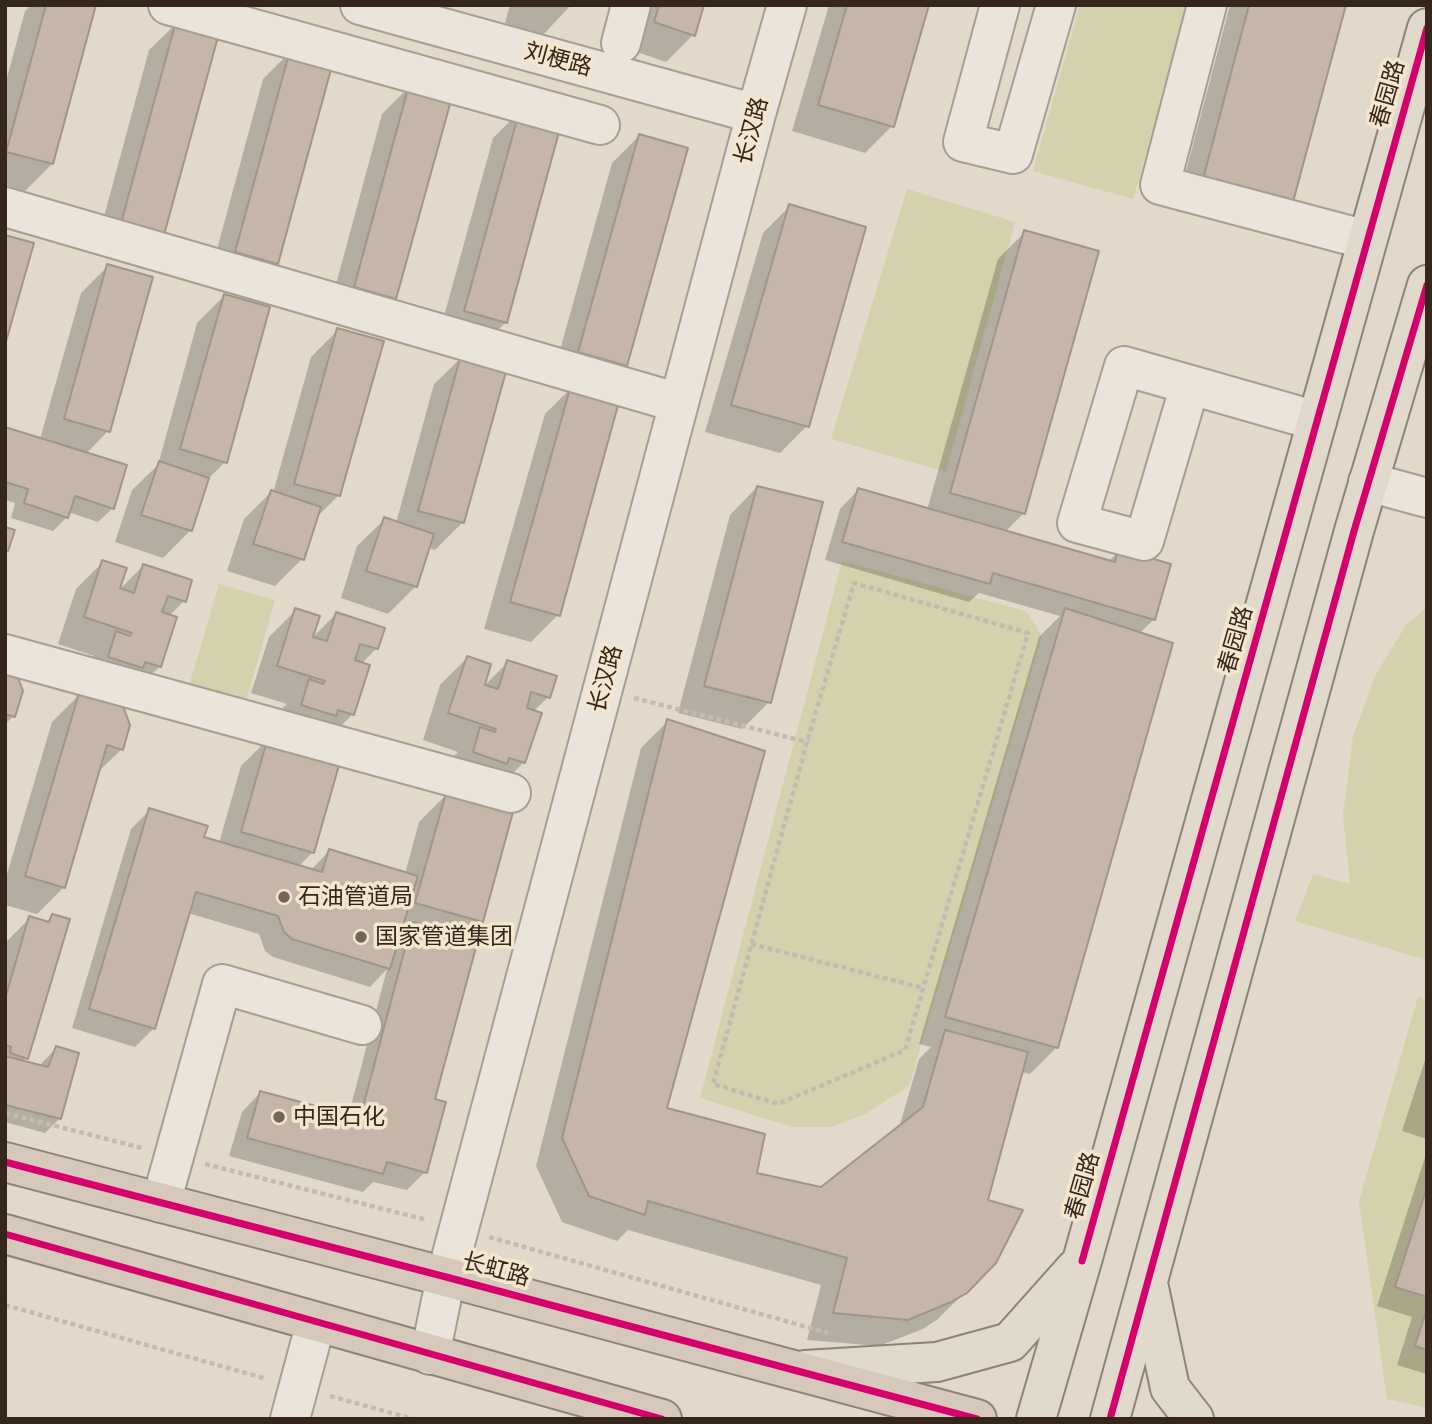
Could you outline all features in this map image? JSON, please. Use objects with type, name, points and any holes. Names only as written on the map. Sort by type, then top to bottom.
[{"type":"highway","name":"长虹路","points":[[5,1163],[977,1419]]},
{"type":"highway","points":[[5,1234],[662,1419]]},
{"type":"main road","name":"春园路","points":[[1036,1419],[1427,28]]},
{"type":"main road","points":[[1110,1419],[1368,482],[1427,285]]},
{"type":"main road","points":[[798,1371],[937,1362],[1010,1342],[1082,1261]]},
{"type":"main road","points":[[1148,1281],[1170,1388],[1194,1419]]},
{"type":"street","points":[[168,5],[600,125]]},
{"type":"street","name":"刘梗路","points":[[360,5],[757,114]]},
{"type":"street","points":[[621,43],[631,5]]},
{"type":"street","name":"长汉路","points":[[430,1355],[446,1277],[787,5]]},
{"type":"street","points":[[1000,5],[963,142],[1013,154],[1056,5]]},
{"type":"street","points":[[1207,5],[1160,186],[1367,240]]},
{"type":"street","points":[[490,93],[506,45]]},
{"type":"street","points":[[5,207],[679,403]]},
{"type":"street","points":[[1190,385],[1317,421]]},
{"type":"street","points":[[1368,482],[1427,498]]},
{"type":"street","points":[[5,654],[511,793]]},
{"type":"street","points":[[161,1203],[222,984],[362,1025]]},
{"type":"street","points":[[294,1403],[316,1322]]},
{"type":"path","points":[[854,583],[1028,634],[905,1050],[778,1104],[713,1084],[807,743],[854,583]]},
{"type":"path","points":[[632,697],[807,743]]},
{"type":"path","points":[[751,944],[923,988]]},
{"type":"path","points":[[5,1305],[294,1403],[412,1419]]},
{"type":"shaded area","points":[[1080,5],[1189,5],[1133,199],[1033,171]]},
{"type":"shaded area","points":[[907,189],[1015,222],[946,472],[831,439]]},
{"type":"shaded area","points":[[842,561],[1026,611],[1042,636],[909,1086],[865,1114],[831,1127],[792,1127],[700,1098]]},
{"type":"shaded area","points":[[219,584],[275,600],[241,719],[184,703]]},
{"type":"shaded area","points":[[1427,607],[1427,960],[1295,921],[1313,874],[1350,884],[1343,815],[1353,736],[1376,674],[1406,625]]},
{"type":"shaded area","points":[[1418,997],[1427,999],[1427,1408],[1387,1399],[1359,1201]]},
{"type":"building","points":[[46,5],[96,5],[53,164],[6,152]]},
{"type":"building","points":[[659,5],[704,5],[695,36],[654,22]]},
{"type":"building","points":[[847,5],[929,5],[894,127],[818,105]]},
{"type":"building","points":[[1249,5],[1346,5],[1293,202],[1203,179]]},
{"type":"building","points":[[176,21],[219,33],[164,235],[121,223]]},
{"type":"building","points":[[290,50],[333,62],[278,264],[235,252]]},
{"type":"building","points":[[409,85],[452,97],[396,299],[354,287]]},
{"type":"building","points":[[520,109],[562,121],[507,323],[464,311]]},
{"type":"building","points":[[639,134],[688,148],[627,366],[578,352]]},
{"type":"building","points":[[789,204],[866,227],[809,427],[731,405]]},
{"type":"building","points":[[1024,230],[1099,251],[1025,514],[950,493]]},
{"type":"building","points":[[5,235],[34,243],[5,345]]},
{"type":"building","points":[[107,264],[153,277],[110,432],[64,419]]},
{"type":"building","points":[[224,294],[270,307],[227,463],[180,449]]},
{"type":"building","points":[[337,328],[384,341],[340,496],[294,484]]},
{"type":"building","points":[[461,355],[507,368],[464,523],[418,511]]},
{"type":"building","points":[[571,385],[620,398],[560,616],[510,602]]},
{"type":"building","points":[[5,427],[127,465],[114,509],[75,496],[68,518],[24,503],[28,489],[5,482]]},
{"type":"building","points":[[159,461],[209,478],[192,531],[141,515]]},
{"type":"building","points":[[757,486],[823,502],[771,703],[704,686]]},
{"type":"building","points":[[858,488],[1115,562],[1118,549],[1171,564],[1155,620],[993,573],[990,584],[842,542]]},
{"type":"building","points":[[271,490],[321,507],[304,560],[253,544]]},
{"type":"building","points":[[384,517],[434,534],[417,587],[366,571]]},
{"type":"building","points":[[5,527],[15,530],[8,551],[5,551]]},
{"type":"building","points":[[102,560],[127,568],[120,588],[134,593],[143,564],[192,580],[186,602],[168,596],[162,612],[177,617],[161,667],[145,662],[143,668],[108,657],[116,631],[130,636],[132,633],[84,617]]},
{"type":"building","points":[[295,608],[320,616],[313,637],[327,641],[336,612],[385,628],[378,649],[360,644],[355,660],[370,665],[354,715],[338,710],[336,716],[301,705],[309,679],[323,684],[325,681],[277,666]]},
{"type":"building","points":[[1065,608],[1173,643],[1058,1048],[945,1017]]},
{"type":"building","points":[[467,656],[491,664],[485,685],[498,689],[507,660],[557,676],[550,698],[531,692],[527,708],[542,713],[525,763],[509,758],[507,764],[473,752],[480,727],[495,732],[496,729],[448,713]]},
{"type":"building","points":[[5,670],[16,673],[23,691],[15,717],[5,714]]},
{"type":"building","points":[[79,693],[123,706],[130,725],[123,750],[107,745],[65,888],[25,876]]},
{"type":"building","points":[[667,719],[765,751],[667,1108],[765,1134],[757,1173],[821,1187],[923,1107],[945,1030],[1028,1052],[988,1200],[1023,1210],[996,1263],[967,1293],[951,1302],[908,1320],[833,1313],[847,1258],[648,1201],[645,1215],[589,1196],[562,1138]]},
{"type":"building","points":[[268,737],[341,758],[314,853],[241,832]]},
{"type":"building","points":[[446,793],[513,812],[483,922],[415,903]]},
{"type":"building","points":[[149,808],[208,826],[204,837],[322,872],[329,849],[418,876],[390,969],[292,939],[284,932],[278,916],[196,892],[155,1029],[89,1009]]},
{"type":"building","points":[[52,914],[70,919],[28,1059],[10,1053],[11,1047],[5,1045],[5,999],[29,916],[49,922]]},
{"type":"building","points":[[412,922],[478,940],[435,1099],[446,1102],[427,1173],[387,1162],[383,1174],[247,1138],[260,1091],[360,1118]]},
{"type":"building","points":[[56,1046],[79,1053],[61,1119],[5,1105],[5,1056],[48,1067]]},
{"type":"building","points":[[1427,1187],[1427,1297],[1395,1287]]},
{"type":"building","points":[[1427,1308],[1427,1350],[1415,1346]]},
{"type":"cycle path","points":[[1082,1261],[1427,28]]},
{"type":"cycle path","points":[[1110,1419],[1354,531],[1427,285]]},
{"type":"cycle path","points":[[5,1162],[977,1419]]},
{"type":"cycle path","points":[[5,1234],[662,1419]]},
{"type":"place","name":"石油管道局","points":[[284,897]]},
{"type":"place","name":"国家管道集团","points":[[361,937]]},
{"type":"place","name":"中国石化","points":[[279,1117]]}]
